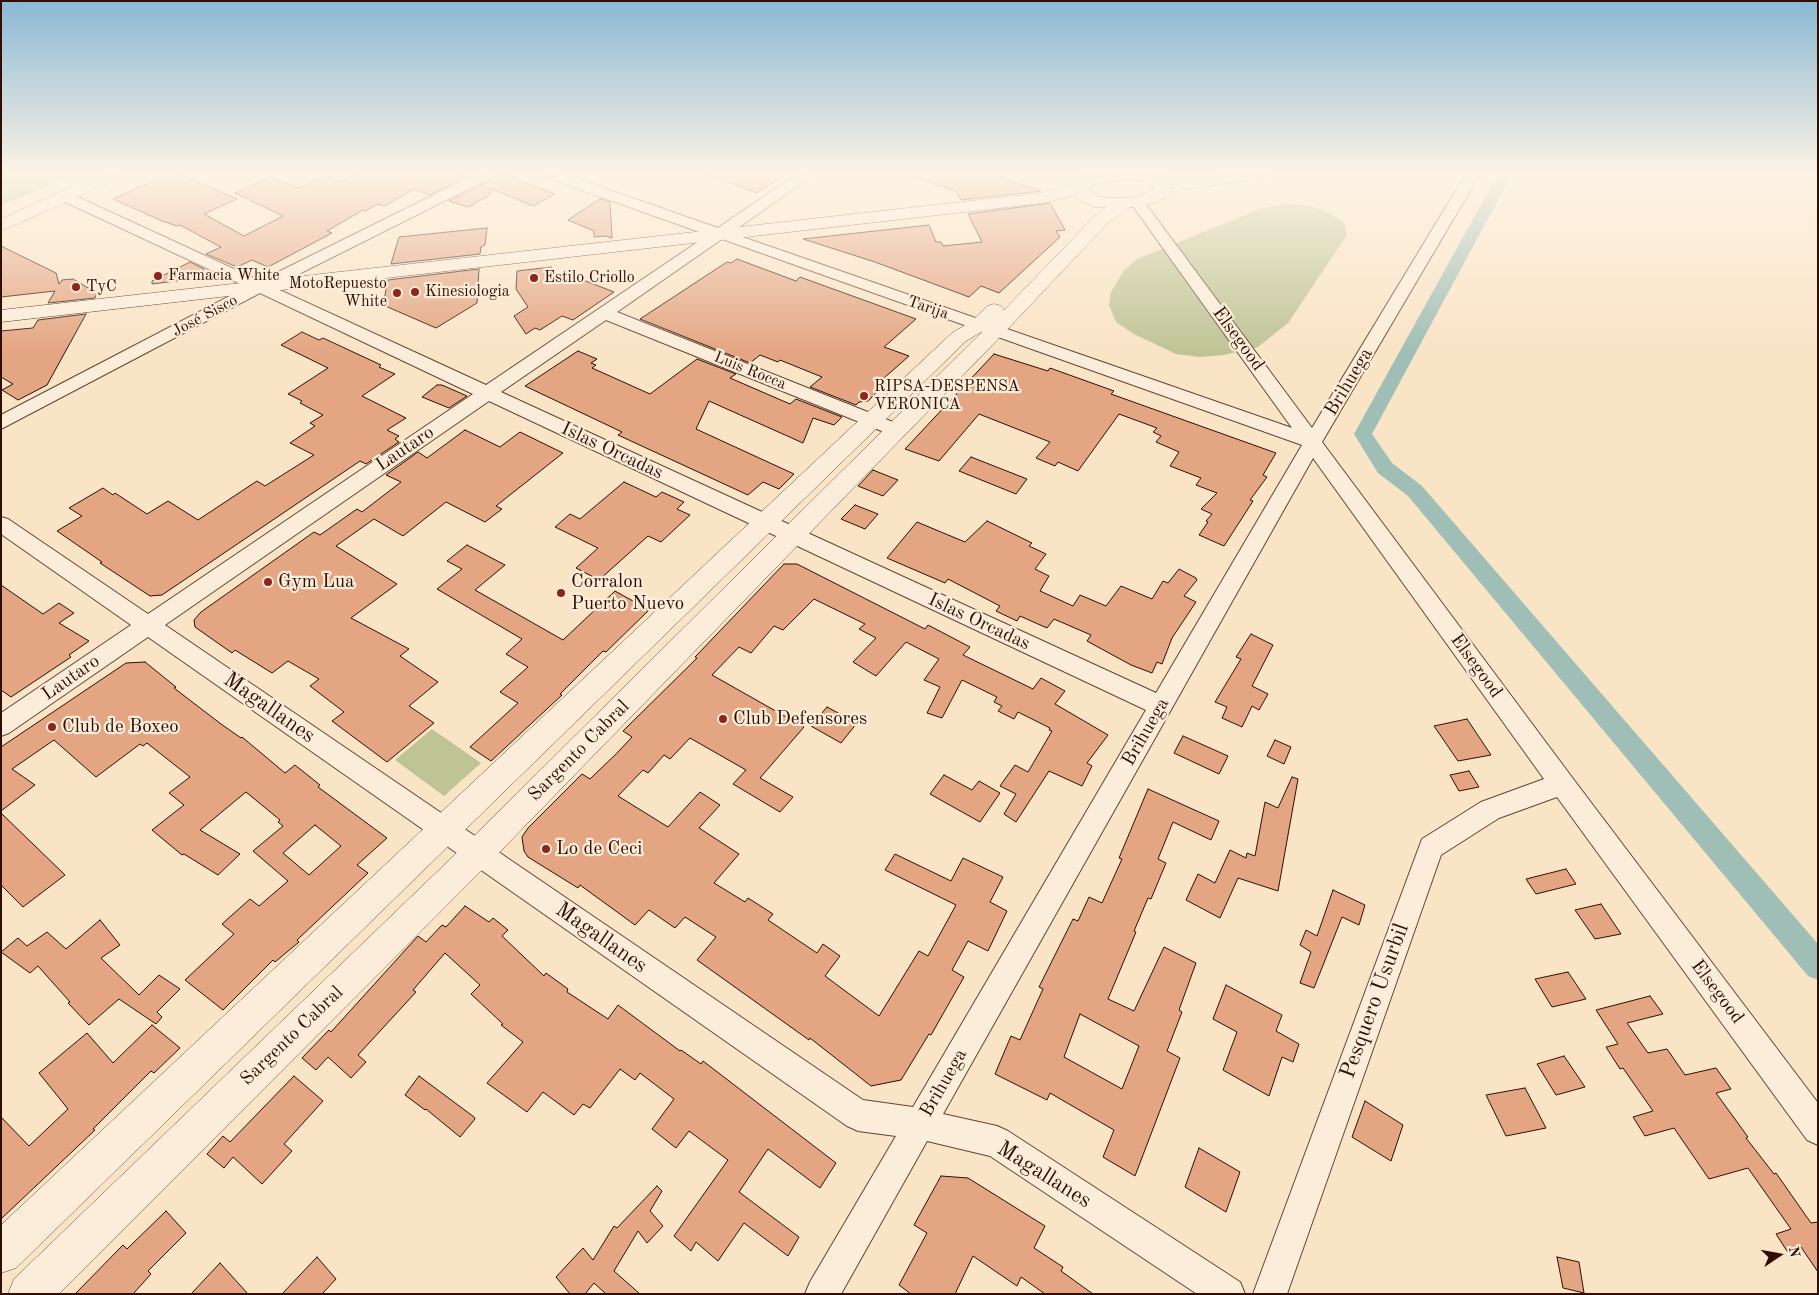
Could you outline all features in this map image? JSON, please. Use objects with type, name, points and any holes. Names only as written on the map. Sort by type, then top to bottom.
[{"type":"street","name":"Islas Orcadas","points":[[142,232],[1160,706]]},
{"type":"street","name":"José Sisco","points":[[1,423],[260,287],[370,232]]},
{"type":"street","name":"Tarija","points":[[714,232],[1314,442]]},
{"type":"street","points":[[1,316],[732,232]]},
{"type":"street","name":"Sargento Cabral","points":[[1,1253],[444,830],[779,528],[1088,232]]},
{"type":"street","name":"Elsegood","points":[[1135,232],[1314,442],[1562,784],[1818,1129]]},
{"type":"street","name":"Brihuega","points":[[822,1294],[1160,706],[1438,232]]},
{"type":"street","name":"Lautaro","points":[[1,726],[718,234]]},
{"type":"street","name":"Luis Rocca","points":[[604,313],[885,425]]},
{"type":"street","name":"Magallanes","points":[[1,524],[149,624],[858,1115],[921,1124],[997,1142],[1228,1294]]},
{"type":"street","name":"Sargento Cabral","points":[[29,1294],[478,853],[779,528]]},
{"type":"street","name":"Pesquero Usurbil","points":[[1270,1294],[1431,847],[1490,810],[1562,784]]},
{"type":"green space","points":[[1203,232],[1347,232],[1347,235],[1288,323],[1258,347],[1224,355],[1200,357],[1176,354],[1134,334],[1116,322],[1109,305],[1111,292],[1124,270],[1137,259]]},
{"type":"green space","points":[[432,729],[481,763],[444,796],[395,760]]},
{"type":"building","points":[[194,232],[238,232],[244,236],[251,232],[332,233],[268,267],[252,260],[237,267],[206,254],[221,247]]},
{"type":"building","points":[[444,232],[486,232],[485,245],[481,247],[480,254],[391,264],[399,237]]},
{"type":"building","points":[[594,232],[612,232],[612,238],[606,236],[594,237]]},
{"type":"building","points":[[862,232],[932,232],[936,242],[941,242],[943,246],[982,242],[977,232],[1057,232],[1060,237],[999,293],[981,286],[969,297],[875,262],[803,239]]},
{"type":"building","points":[[1,246],[56,273],[59,284],[62,280],[73,279],[97,293],[95,298],[48,303],[55,291],[1,297]]},
{"type":"building","points":[[737,259],[796,281],[800,277],[916,319],[884,347],[909,356],[884,378],[889,380],[868,401],[859,402],[856,405],[810,387],[822,377],[780,360],[778,362],[760,355],[750,363],[640,319],[727,262],[731,263]]},
{"type":"building","points":[[190,262],[204,269],[200,278],[152,284],[152,281]]},
{"type":"building","points":[[551,267],[551,281],[578,278],[614,292],[573,320],[562,316],[540,330],[535,328],[526,334],[514,316],[528,307],[516,289],[517,271]]},
{"type":"building","points":[[479,269],[477,303],[436,328],[383,305],[388,280]]},
{"type":"building","points":[[86,314],[47,385],[18,400],[2,390],[13,384],[1,377],[1,331],[33,328],[38,320]]},
{"type":"building","points":[[302,332],[319,340],[323,338],[381,365],[379,367],[395,374],[362,396],[406,418],[387,430],[399,436],[395,439],[399,442],[366,464],[360,461],[162,595],[150,596],[100,563],[102,562],[57,531],[82,516],[69,508],[103,488],[113,495],[115,493],[147,514],[168,501],[198,520],[257,481],[265,486],[314,455],[290,443],[315,426],[310,423],[323,415],[300,403],[302,401],[288,394],[328,368],[281,345]]},
{"type":"building","points":[[578,351],[597,359],[591,363],[596,365],[592,368],[650,394],[697,359],[736,374],[730,378],[790,404],[796,399],[842,417],[834,425],[813,418],[803,443],[709,401],[696,429],[794,474],[779,489],[763,482],[748,495],[618,435],[622,432],[525,386]]},
{"type":"building","points":[[994,354],[1048,371],[1050,368],[1114,391],[1111,394],[1276,453],[1263,475],[1267,477],[1250,500],[1253,501],[1224,546],[1199,535],[1212,514],[1201,509],[1217,493],[1196,485],[1201,478],[1170,466],[1179,452],[1156,442],[1161,436],[1153,432],[1157,428],[1119,414],[1078,471],[1058,462],[1055,466],[1036,458],[1050,442],[979,414],[939,461],[905,449]]},
{"type":"building","points":[[437,385],[442,385],[467,396],[449,408],[422,397]]},
{"type":"building","points":[[465,430],[500,447],[520,432],[563,453],[496,506],[502,509],[485,522],[446,502],[403,536],[374,519],[336,546],[397,584],[351,618],[409,649],[400,656],[438,682],[409,706],[434,723],[387,762],[332,721],[344,712],[310,686],[319,679],[288,661],[272,673],[235,650],[232,653],[195,627],[194,620],[201,612],[314,532],[320,535],[357,509],[362,512],[401,482],[386,475],[418,452],[427,458]]},
{"type":"building","points":[[971,457],[1027,479],[1016,494],[959,471]]},
{"type":"building","points":[[873,470],[898,480],[883,496],[858,486]]},
{"type":"building","points":[[624,482],[656,497],[662,492],[684,502],[677,509],[690,515],[661,542],[648,536],[599,580],[576,568],[598,548],[555,527],[570,514],[580,519]]},
{"type":"building","points":[[855,505],[878,514],[865,529],[841,519]]},
{"type":"building","points":[[987,521],[1032,543],[1029,546],[1046,554],[1035,569],[1049,576],[1040,591],[1073,606],[1080,595],[1106,606],[1121,586],[1152,599],[1163,581],[1168,583],[1179,569],[1196,578],[1197,580],[1184,596],[1196,602],[1172,638],[1162,664],[1157,662],[1152,673],[1131,665],[1087,641],[1091,635],[1054,619],[1047,628],[1020,616],[1017,621],[996,611],[1000,606],[948,579],[945,583],[887,558],[917,522],[965,542]]},
{"type":"building","points":[[467,545],[505,565],[475,590],[563,640],[615,591],[649,610],[606,652],[603,651],[560,694],[562,695],[491,761],[470,747],[518,703],[500,692],[528,667],[506,654],[522,639],[437,589],[462,569],[447,561]]},
{"type":"building","points":[[784,564],[797,564],[925,629],[928,625],[970,647],[963,655],[1033,689],[1041,678],[1065,691],[1055,704],[1108,735],[1087,763],[1092,766],[1082,786],[1049,771],[1016,822],[1004,814],[1016,794],[1000,786],[1015,765],[1028,772],[1052,731],[1049,730],[1050,728],[1018,712],[1014,719],[998,711],[1002,706],[994,702],[997,697],[962,680],[942,718],[927,713],[940,687],[924,680],[939,659],[906,642],[876,676],[853,662],[876,638],[859,629],[865,624],[814,599],[783,630],[774,626],[751,653],[739,647],[712,675],[804,727],[760,778],[793,797],[780,812],[733,784],[746,770],[690,738],[670,759],[664,755],[648,773],[643,770],[618,796],[668,827],[700,792],[720,805],[699,828],[739,854],[714,883],[745,902],[748,898],[773,914],[768,920],[817,953],[823,944],[840,956],[825,976],[879,1016],[919,951],[928,956],[956,905],[885,870],[895,854],[951,881],[963,858],[1003,877],[990,902],[1007,911],[988,951],[968,941],[952,970],[964,977],[931,1035],[929,1034],[901,1080],[871,1086],[810,1038],[809,1040],[697,960],[716,937],[685,917],[675,928],[649,910],[635,925],[580,885],[578,888],[528,857],[524,851],[522,837],[528,828],[582,774],[590,779],[617,753],[632,737],[623,731],[697,658],[695,657]]},
{"type":"building","points":[[1,585],[43,614],[59,603],[74,613],[59,623],[89,641],[69,655],[71,657],[11,697],[1,690]]},
{"type":"building","points":[[1251,634],[1273,645],[1252,686],[1268,694],[1259,710],[1252,706],[1242,727],[1222,718],[1227,707],[1215,702],[1241,659],[1236,657]]},
{"type":"building","points":[[145,662],[176,687],[174,688],[221,724],[242,737],[285,773],[295,765],[320,785],[318,787],[387,838],[357,865],[368,873],[297,940],[299,942],[275,962],[273,960],[223,1010],[185,980],[234,934],[222,924],[250,899],[259,906],[288,881],[253,851],[283,826],[278,822],[280,820],[246,792],[200,830],[240,854],[218,875],[184,854],[182,855],[152,830],[184,805],[169,793],[190,777],[147,743],[143,746],[140,744],[96,777],[54,740],[12,769],[35,785],[1,811],[1,747],[126,663]],"holes":[[[315,825],[341,846],[309,875],[283,853]]]},
{"type":"building","points":[[827,707],[857,723],[841,743],[811,726]]},
{"type":"building","points":[[1467,719],[1491,755],[1458,761],[1434,726]]},
{"type":"building","points":[[1183,736],[1228,756],[1219,774],[1174,753]]},
{"type":"building","points":[[1275,740],[1291,747],[1284,764],[1267,756]]},
{"type":"building","points":[[1469,771],[1479,787],[1459,791],[1450,775]]},
{"type":"building","points":[[944,775],[972,790],[979,781],[1000,793],[980,822],[930,794]]},
{"type":"building","points":[[1292,777],[1298,779],[1278,891],[1238,878],[1220,918],[1186,900],[1198,874],[1215,883],[1230,850],[1246,858],[1247,853],[1255,856],[1265,802],[1278,808]]},
{"type":"building","points":[[1148,789],[1219,821],[1211,840],[1173,822],[1158,859],[1166,863],[1151,899],[1148,898],[1108,999],[1134,1011],[1164,947],[1196,963],[1179,1010],[1182,1012],[1167,1051],[1180,1058],[1135,1176],[1103,1157],[1114,1130],[1050,1093],[1047,1100],[995,1074],[1011,1036],[1020,1040],[1043,989],[1039,987],[1073,919],[1078,921],[1089,897],[1102,903],[1122,859],[1119,858]],"holes":[[[1080,1014],[1139,1046],[1122,1089],[1064,1057]]]},
{"type":"building","points":[[1,813],[65,875],[23,907],[1,885]]},
{"type":"building","points":[[1566,869],[1576,884],[1536,894],[1526,879]]},
{"type":"building","points":[[1333,890],[1365,905],[1359,925],[1342,917],[1314,988],[1300,983],[1311,952],[1300,945],[1306,930],[1317,936]]},
{"type":"building","points":[[1601,904],[1621,934],[1595,939],[1575,910]]},
{"type":"building","points":[[465,906],[489,922],[493,918],[508,930],[502,936],[544,976],[546,973],[568,989],[567,992],[608,1019],[618,1005],[680,1051],[701,1064],[703,1061],[836,1163],[820,1188],[768,1149],[739,1192],[799,1237],[788,1256],[744,1223],[718,1261],[696,1242],[691,1251],[674,1236],[728,1160],[689,1131],[676,1148],[652,1129],[674,1099],[640,1073],[635,1080],[620,1069],[590,1108],[583,1104],[574,1115],[543,1092],[527,1112],[487,1083],[523,1042],[501,1025],[503,1024],[471,994],[480,985],[445,953],[413,990],[416,992],[358,1055],[366,1062],[351,1078],[328,1057],[316,1070],[302,1058],[329,1030],[331,1032],[418,936],[426,942],[442,925],[446,927]]},
{"type":"building","points":[[100,920],[120,945],[101,958],[139,995],[159,975],[180,989],[157,1012],[162,1017],[156,1024],[119,999],[89,1025],[68,1003],[70,1002],[38,966],[30,973],[1,952],[18,938],[27,946],[47,932],[66,949]]},
{"type":"building","points":[[1568,972],[1586,999],[1552,1007],[1535,979]]},
{"type":"building","points":[[1226,985],[1282,1015],[1276,1031],[1299,1044],[1293,1062],[1282,1057],[1269,1096],[1223,1070],[1237,1032],[1213,1019]]},
{"type":"building","points":[[1650,996],[1663,1014],[1627,1023],[1648,1053],[1667,1049],[1685,1075],[1716,1068],[1731,1089],[1716,1093],[1748,1137],[1746,1138],[1774,1174],[1776,1173],[1811,1223],[1818,1222],[1818,1272],[1801,1247],[1787,1251],[1776,1234],[1791,1229],[1748,1168],[1709,1179],[1674,1128],[1645,1136],[1633,1117],[1653,1111],[1623,1068],[1620,1069],[1606,1047],[1618,1044],[1596,1010]]},
{"type":"building","points":[[152,1025],[180,1048],[154,1073],[151,1071],[93,1129],[95,1130],[1,1219],[1,1117],[29,1146],[68,1109],[39,1073],[87,1033],[113,1063]]},
{"type":"building","points":[[1564,1056],[1585,1087],[1556,1095],[1537,1064]]},
{"type":"building","points":[[294,1076],[323,1101],[284,1144],[292,1151],[262,1184],[233,1157],[224,1168],[207,1154],[223,1136],[230,1142]]},
{"type":"building","points":[[419,1076],[474,1117],[475,1119],[460,1137],[426,1109],[405,1095]]},
{"type":"building","points":[[1525,1088],[1546,1128],[1506,1136],[1486,1095]]},
{"type":"building","points":[[1365,1101],[1403,1125],[1391,1161],[1352,1137]]},
{"type":"building","points":[[1199,1148],[1240,1172],[1226,1212],[1185,1187]]},
{"type":"building","points":[[941,1176],[968,1178],[1045,1226],[1034,1248],[1063,1267],[1061,1271],[1093,1294],[1045,1294],[1021,1277],[1017,1286],[973,1256],[955,1294],[911,1294],[899,1285],[927,1233],[914,1225]]},
{"type":"building","points":[[657,1186],[662,1191],[650,1211],[663,1226],[647,1243],[638,1231],[614,1271],[640,1294],[606,1294],[594,1283],[585,1294],[570,1294],[556,1277],[583,1248],[593,1260],[614,1226],[617,1228]]},
{"type":"building","points":[[166,1211],[186,1233],[148,1271],[151,1274],[133,1294],[75,1294],[123,1245],[127,1249]]},
{"type":"building","points":[[317,1257],[336,1279],[322,1294],[282,1294]]},
{"type":"building","points":[[1557,1257],[1579,1262],[1584,1293],[1563,1288]]},
{"type":"building","points":[[220,1263],[248,1294],[191,1294]]},
{"type":"waterway","points":[[1473,232],[1363,434],[1385,468],[1415,491],[1818,966]]},
{"type":"place","name":"Farmacia White","points":[[158,276]]},
{"type":"place","name":"Estilo Criollo","points":[[534,278]]},
{"type":"place","name":"TyC","points":[[76,287]]},
{"type":"place","name":"Kinesiologia","points":[[415,292]]},
{"type":"place","name":"MotoRepuesto White","points":[[397,293]]},
{"type":"place","name":"RIPSA-DESPENSA VERONICA","points":[[864,396]]},
{"type":"place","name":"Gym Lua","points":[[268,582]]},
{"type":"place","name":"Corralon Puerto Nuevo","points":[[561,593]]},
{"type":"place","name":"Club Defensores","points":[[723,719]]},
{"type":"place","name":"Club de Boxeo","points":[[52,727]]},
{"type":"place","name":"Lo de Ceci","points":[[546,849]]}]
